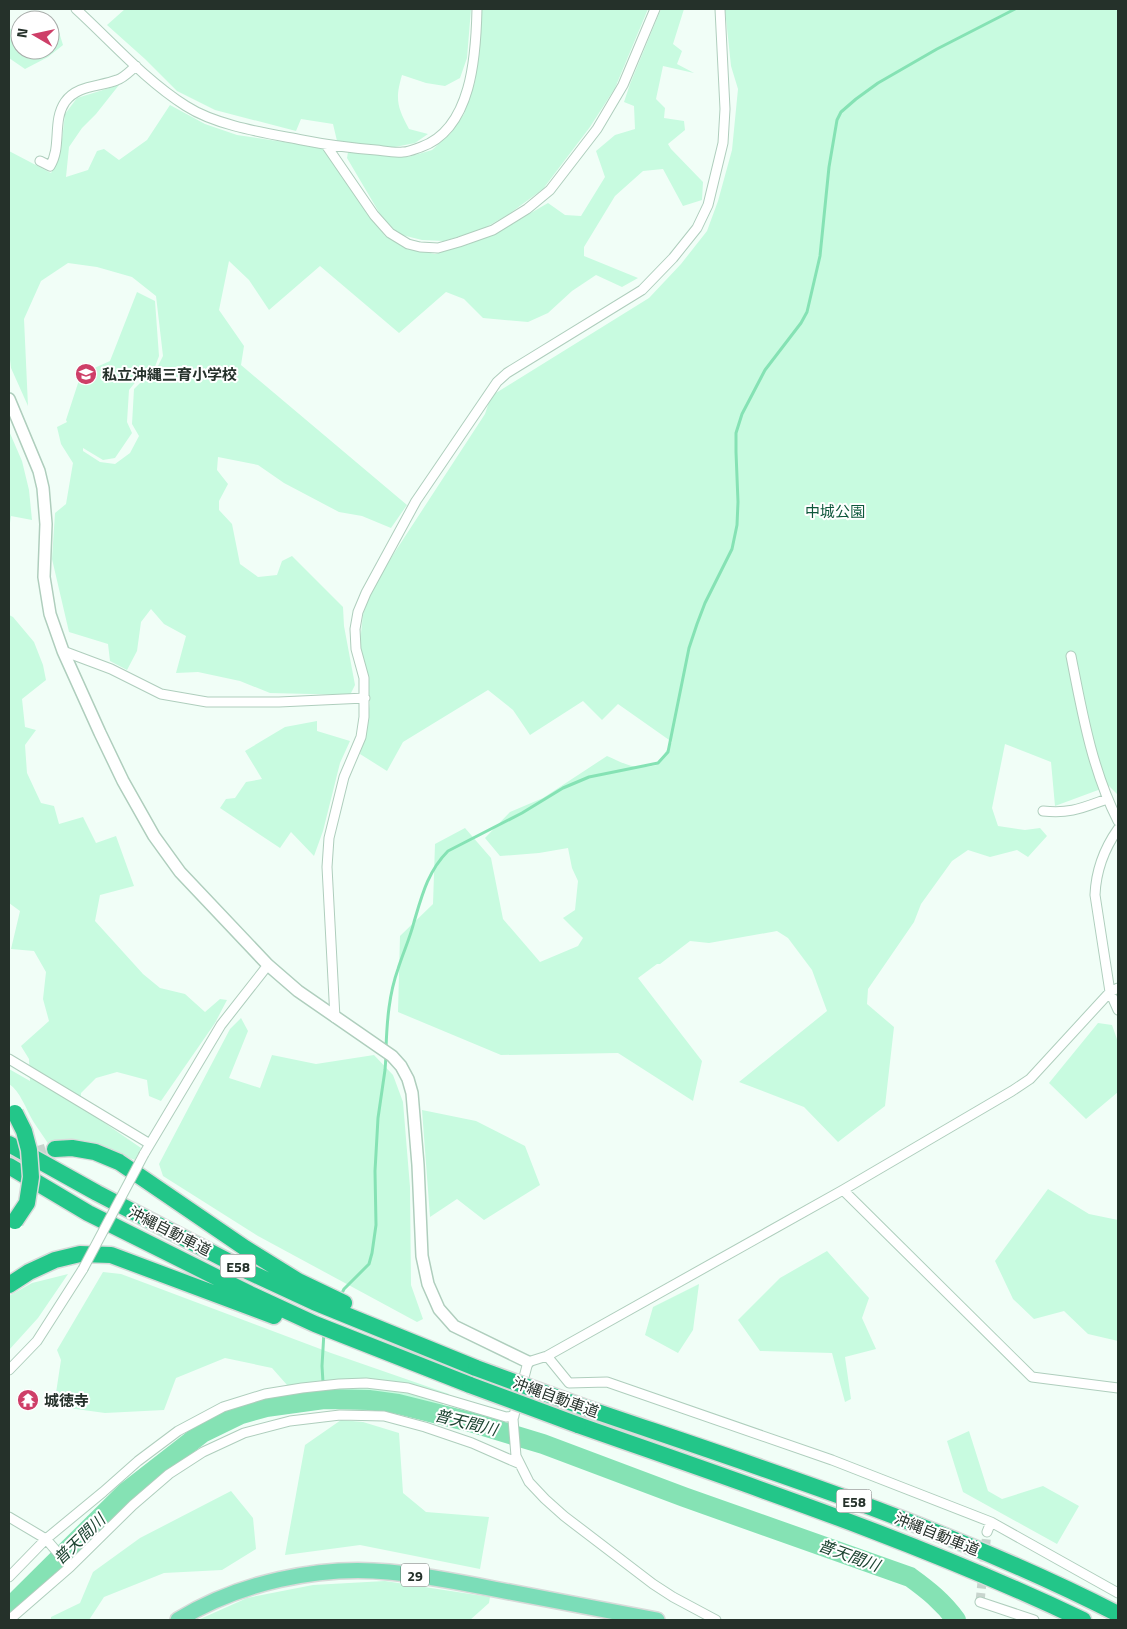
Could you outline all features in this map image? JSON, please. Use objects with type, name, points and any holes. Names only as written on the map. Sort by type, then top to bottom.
[{"type":"highway","points":[[12,1110],[24,1131],[29,1150],[31,1177],[27,1203],[12,1225]]},
{"type":"highway","name":"沖縄自動車道","points":[[9,1144],[97,1193],[314,1302],[476,1368],[846,1498],[1016,1566],[1118,1614]]},
{"type":"highway","points":[[55,1149],[72,1148],[95,1152],[119,1162],[245,1248],[298,1281],[353,1307],[397,1337]]},
{"type":"highway","name":"沖縄自動車道","points":[[9,1166],[88,1213],[242,1290],[315,1324],[578,1425],[825,1512],[962,1565],[1083,1620]]},
{"type":"highway","points":[[9,1285],[29,1272],[56,1260],[80,1254],[110,1256],[282,1319],[315,1324]]},
{"type":"main road","name":"29","points":[[178,1620],[220,1598],[256,1586],[296,1577],[352,1571],[388,1572],[454,1581],[657,1620]]},
{"type":"street","points":[[76,9],[156,86],[188,107],[211,118],[252,130],[326,145],[404,152],[426,145],[445,133],[457,116],[472,68],[477,9]]},
{"type":"street","points":[[326,145],[374,214],[390,233],[408,244],[420,248],[438,248],[493,230],[527,209],[550,190],[597,130],[623,85],[655,9]]},
{"type":"street","points":[[334,1018],[326,867],[329,838],[344,777],[361,737],[364,716],[364,678],[355,639],[358,612],[366,593],[416,501],[497,382],[507,373],[642,290],[673,258],[696,228],[708,205],[724,143],[725,110],[720,9]]},
{"type":"street","points":[[40,161],[50,166],[55,158],[58,117],[65,102],[79,90],[120,80],[136,66]]},
{"type":"street","points":[[9,399],[39,470],[43,488],[46,524],[44,577],[50,614],[63,650],[100,734],[123,781],[154,836],[180,872],[268,966],[298,992],[392,1056],[401,1066],[408,1079],[412,1092],[418,1165],[422,1256],[428,1284],[439,1309],[454,1326],[528,1362],[547,1356],[843,1190],[1012,1091],[1030,1079],[1114,990]]},
{"type":"street","points":[[63,650],[111,669],[161,694],[207,702],[279,702],[365,698]]},
{"type":"street","points":[[1071,656],[1085,726],[1107,799],[1118,821]]},
{"type":"street","points":[[1043,811],[1059,813],[1076,810],[1107,799]]},
{"type":"street","points":[[1118,829],[1104,852],[1096,881],[1097,908],[1118,1010]]},
{"type":"street","points":[[9,1370],[37,1341],[83,1269],[144,1154],[221,1025],[268,966]]},
{"type":"street","points":[[9,1059],[150,1144]]},
{"type":"street","points":[[843,1190],[1032,1377],[1118,1388]]},
{"type":"street","points":[[547,1356],[569,1383],[607,1382],[832,1460],[991,1522],[1118,1593]]},
{"type":"street","points":[[528,1362],[514,1418],[518,1460],[529,1482],[564,1516],[653,1584],[716,1620]]},
{"type":"street","points":[[9,1577],[46,1540],[138,1461],[178,1431],[223,1407],[265,1394],[332,1384],[366,1383],[408,1388],[514,1418]]},
{"type":"street","points":[[9,1620],[70,1567],[133,1505],[169,1474],[203,1452],[244,1433],[290,1421],[340,1415],[384,1416],[425,1427],[518,1460]]},
{"type":"street","points":[[9,1516],[46,1540],[70,1567]]},
{"type":"street","points":[[987,1532],[991,1522]]},
{"type":"street","points":[[980,1602],[1034,1620]]},
{"type":"green space","points":[[125,9],[471,9],[467,58],[460,78],[445,86],[426,83],[402,75],[398,90],[398,103],[402,115],[409,129],[428,134],[415,143],[390,148],[337,141],[333,124],[301,119],[296,131],[215,110],[177,91],[107,25]]},
{"type":"green space","points":[[482,9],[648,9],[615,88],[590,127],[543,189],[509,214],[481,230],[444,241],[422,240],[398,234],[380,214],[347,158],[348,152],[408,157],[432,150],[450,134],[464,114],[475,82]]},
{"type":"green space","points":[[661,9],[684,9],[673,44],[682,51],[677,64],[694,73],[663,66],[656,99],[665,108],[664,118],[684,121],[685,130],[668,144],[703,182],[702,200],[683,206],[663,169],[643,171],[615,196],[584,247],[584,256],[638,278],[622,287],[596,275],[572,291],[548,313],[528,322],[483,318],[464,299],[446,292],[399,333],[320,266],[269,310],[249,280],[229,261],[219,310],[244,346],[241,365],[407,505],[391,528],[362,516],[339,512],[284,483],[258,465],[218,457],[217,470],[228,484],[219,501],[219,510],[232,524],[240,564],[258,577],[277,575],[282,561],[292,556],[343,607],[344,626],[355,685],[350,695],[270,693],[240,681],[198,672],[176,673],[186,636],[164,624],[151,609],[141,622],[137,651],[127,670],[110,661],[108,644],[69,632],[52,559],[55,513],[66,504],[73,463],[61,444],[57,427],[67,422],[66,420],[81,374],[110,361],[137,292],[155,301],[159,356],[153,372],[142,374],[129,390],[127,422],[132,433],[115,458],[103,460],[83,448],[83,451],[100,462],[115,464],[130,453],[139,436],[132,424],[134,389],[145,378],[155,372],[163,356],[156,296],[132,277],[97,267],[68,263],[41,281],[24,319],[28,406],[11,368],[9,352],[9,151],[51,173],[57,162],[65,114],[77,98],[119,85],[82,128],[69,147],[66,177],[88,170],[97,151],[104,149],[119,160],[147,140],[170,105],[205,124],[237,135],[323,148],[385,236],[408,248],[435,254],[469,244],[510,225],[548,203],[565,215],[581,216],[605,177],[596,151],[615,135],[635,129],[634,106],[624,102]]},
{"type":"green space","name":"中城公園","points":[[725,9],[1118,9],[1118,795],[1109,786],[1055,806],[1051,762],[1005,744],[992,808],[998,826],[1025,830],[1040,828],[1047,836],[1028,857],[1017,850],[990,857],[968,850],[952,861],[921,904],[914,922],[868,989],[867,1004],[894,1027],[885,1106],[838,1142],[804,1107],[739,1082],[827,1011],[812,970],[788,938],[777,931],[709,943],[690,941],[638,978],[702,1061],[693,1101],[618,1053],[501,1055],[398,1012],[400,936],[433,904],[435,844],[465,828],[491,858],[503,919],[540,962],[578,946],[583,938],[563,918],[575,910],[578,881],[572,868],[568,848],[539,853],[500,856],[485,838],[510,812],[543,798],[607,756],[631,766],[657,765],[672,742],[618,704],[602,720],[583,701],[530,735],[513,710],[488,690],[403,742],[387,771],[360,754],[370,703],[360,642],[363,615],[372,587],[485,414],[491,396],[649,298],[681,264],[707,231],[718,201],[732,150],[738,89],[731,66]]},
{"type":"green space","points":[[9,28],[10,59],[9,58]]},
{"type":"green space","points":[[60,35],[63,45],[60,47]]},
{"type":"green space","points":[[12,60],[42,60],[25,69]]},
{"type":"green space","points":[[9,431],[22,461],[29,490],[32,520],[11,516],[9,530]]},
{"type":"green space","points":[[9,615],[13,617],[34,642],[43,665],[46,680],[22,699],[25,727],[36,730],[25,745],[27,773],[41,803],[54,806],[59,824],[83,817],[96,843],[116,836],[134,886],[100,895],[95,921],[143,974],[160,988],[185,994],[205,1012],[220,999],[227,1000],[215,1023],[161,1101],[149,1096],[147,1080],[117,1072],[96,1078],[81,1093],[80,1106],[141,1148],[135,1160],[95,1145],[49,1145],[33,1121],[20,1096],[9,1084],[9,1069],[30,1081],[29,1059],[21,1046],[49,1021],[43,999],[46,972],[34,951],[11,949],[20,911],[9,903]]},
{"type":"green space","points":[[317,721],[317,731],[350,741],[340,763],[323,831],[314,856],[291,832],[280,848],[220,808],[226,799],[235,798],[246,782],[262,779],[245,751],[285,727]]},
{"type":"green space","points":[[241,1018],[248,1031],[229,1078],[260,1088],[272,1055],[316,1064],[374,1055],[393,1075],[403,1102],[410,1187],[411,1285],[423,1319],[417,1322],[258,1236],[163,1176],[159,1164],[230,1029]]},
{"type":"green space","points":[[1098,1023],[1112,1025],[1118,1042],[1118,1092],[1086,1119],[1049,1083]]},
{"type":"green space","points":[[422,1110],[476,1121],[525,1146],[540,1185],[484,1220],[457,1199],[430,1217]]},
{"type":"green space","points":[[1048,1189],[1089,1214],[1118,1220],[1118,1341],[1088,1334],[1064,1311],[1034,1319],[1013,1299],[995,1261]]},
{"type":"green space","points":[[827,1251],[869,1298],[862,1318],[876,1349],[845,1357],[851,1399],[845,1402],[832,1353],[760,1351],[738,1320],[780,1278]]},
{"type":"green space","points":[[103,1272],[121,1274],[331,1353],[449,1394],[442,1406],[370,1390],[295,1394],[272,1368],[225,1358],[176,1378],[164,1410],[105,1413],[54,1406],[61,1360],[57,1350]]},
{"type":"green space","points":[[68,1274],[38,1318],[9,1350],[9,1296],[32,1283]]},
{"type":"green space","points":[[699,1284],[693,1330],[678,1353],[645,1335],[653,1307]]},
{"type":"green space","points":[[341,1420],[363,1422],[399,1433],[403,1493],[426,1512],[489,1517],[480,1569],[360,1545],[285,1555],[305,1445]]},
{"type":"green space","points":[[969,1431],[988,1491],[1002,1499],[1043,1486],[1079,1506],[1057,1544],[963,1492],[947,1441]]},
{"type":"green space","points":[[231,1491],[253,1518],[256,1549],[222,1570],[164,1573],[104,1597],[89,1620],[51,1620],[51,1617],[80,1603],[93,1572],[140,1538]]},
{"type":"green space","points":[[385,1581],[490,1597],[489,1603],[470,1620],[198,1620],[247,1598],[313,1585]]},
{"type":"waterway","points":[[386,1048],[389,1008],[395,978],[426,884],[435,867],[448,851],[522,813],[563,788],[589,777],[658,763],[668,752],[689,648],[705,603],[732,549],[737,525],[738,502],[736,433],[742,414],[765,370],[801,323],[807,312],[820,256],[829,167],[837,120],[841,112],[878,83],[937,49],[1015,9]]},
{"type":"waterway","points":[[341,1295],[344,1289],[369,1264],[372,1253],[376,1225],[375,1171],[378,1118],[386,1056]]},
{"type":"waterway","points":[[324,1332],[322,1366],[324,1399]]},
{"type":"waterway","name":"普天間川","points":[[9,1608],[125,1493],[202,1433],[241,1414],[266,1407],[324,1399],[369,1400],[398,1404],[470,1422],[543,1444],[684,1497],[910,1577],[935,1597],[956,1620]]},
{"type":"tunnel","points":[[9,1166],[28,1157],[55,1149]]},
{"type":"tunnel","points":[[980,1602],[987,1532]]},
{"type":"place","name":"私立沖縄三育小学校","points":[[86,374]]},
{"type":"place","name":"城徳寺","points":[[28,1400]]}]
